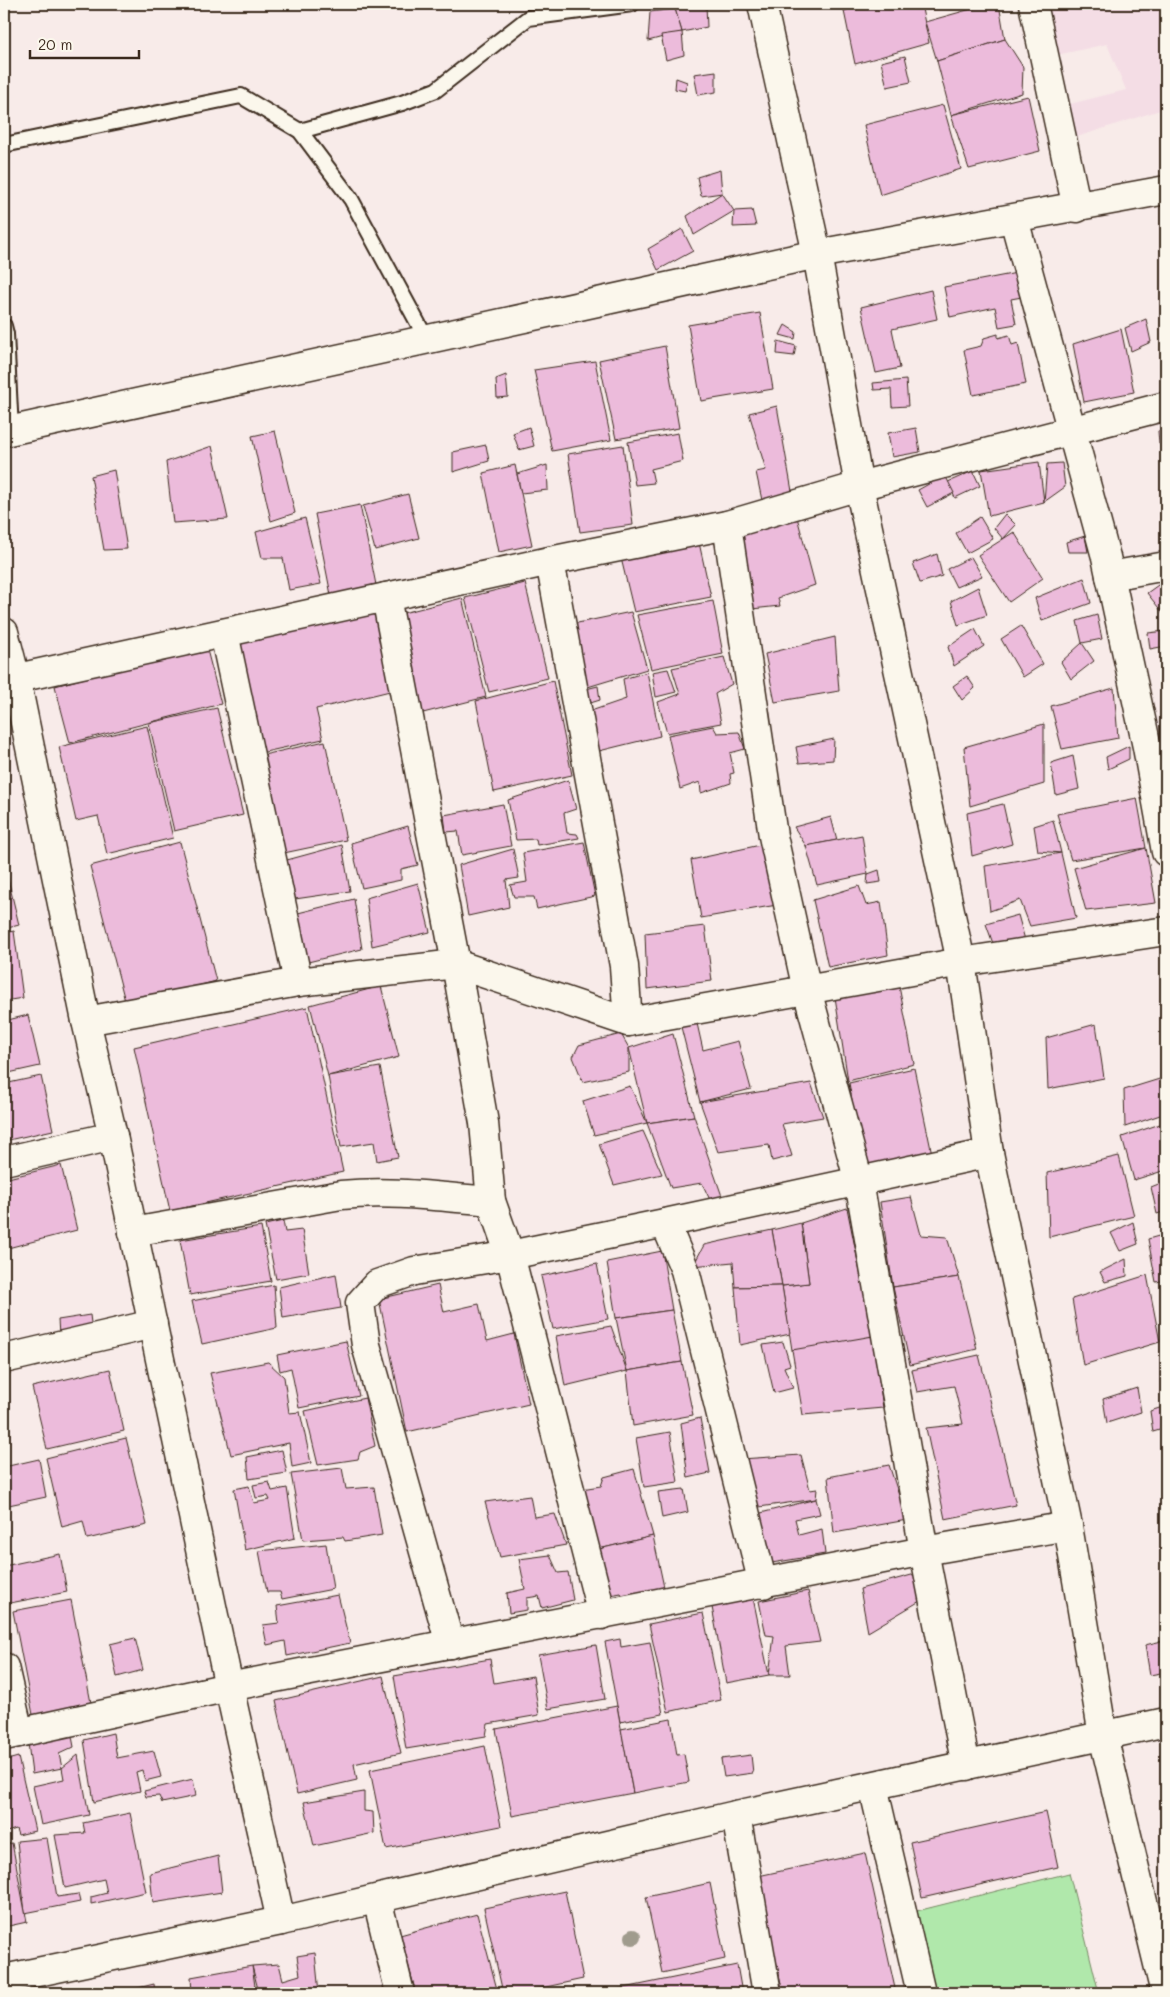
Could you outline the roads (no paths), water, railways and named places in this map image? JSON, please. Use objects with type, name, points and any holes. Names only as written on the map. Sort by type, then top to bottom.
[{"type":"street","points":[[762,4],[817,254],[859,486],[961,962],[989,1152],[1068,1526],[1103,1736],[1165,1993]]},
{"type":"street","points":[[1033,4],[1077,208]]},
{"type":"street","points":[[8,431],[817,254],[1077,208],[1166,190]]},
{"type":"street","points":[[1014,219],[1156,744],[1166,852]]},
{"type":"street","points":[[10,680],[550,561],[727,525],[859,486],[1166,406]]},
{"type":"street","points":[[727,525],[773,836],[807,990],[859,1182],[924,1551],[966,1766]]},
{"type":"street","points":[[550,561],[624,966],[628,1022]]},
{"type":"street","points":[[1110,576],[1166,566]]},
{"type":"street","points":[[386,597],[456,964],[484,1123],[490,1201],[510,1255],[602,1615]]},
{"type":"street","points":[[4,632],[10,680],[113,1136],[229,1687],[281,1921]]},
{"type":"street","points":[[224,633],[298,982]]},
{"type":"street","points":[[86,1021],[298,982],[456,964],[628,1022],[961,962],[1166,931]]},
{"type":"street","points":[[4,1161],[113,1136]]},
{"type":"street","points":[[450,1644],[366,1345],[360,1303],[377,1284],[414,1271],[510,1255],[665,1223],[989,1152]]},
{"type":"street","points":[[133,1232],[370,1192],[490,1201]]},
{"type":"street","points":[[665,1223],[685,1270],[763,1584]]},
{"type":"street","points":[[4,1359],[153,1324]]},
{"type":"street","points":[[4,1667],[12,1734],[229,1687],[924,1551],[1068,1526]]},
{"type":"street","points":[[4,1979],[281,1921],[736,1816],[1166,1722]]},
{"type":"street","points":[[873,1786],[921,1993]]},
{"type":"street","points":[[736,1816],[766,1993]]},
{"type":"street","points":[[377,1899],[400,1993]]},
{"type":"lane","points":[[300,131],[402,103],[436,90],[528,18],[632,4]]},
{"type":"lane","points":[[4,145],[241,96],[300,131],[350,199],[427,340]]},
{"type":"lane","points":[[4,326],[6,334],[8,431]]}]
